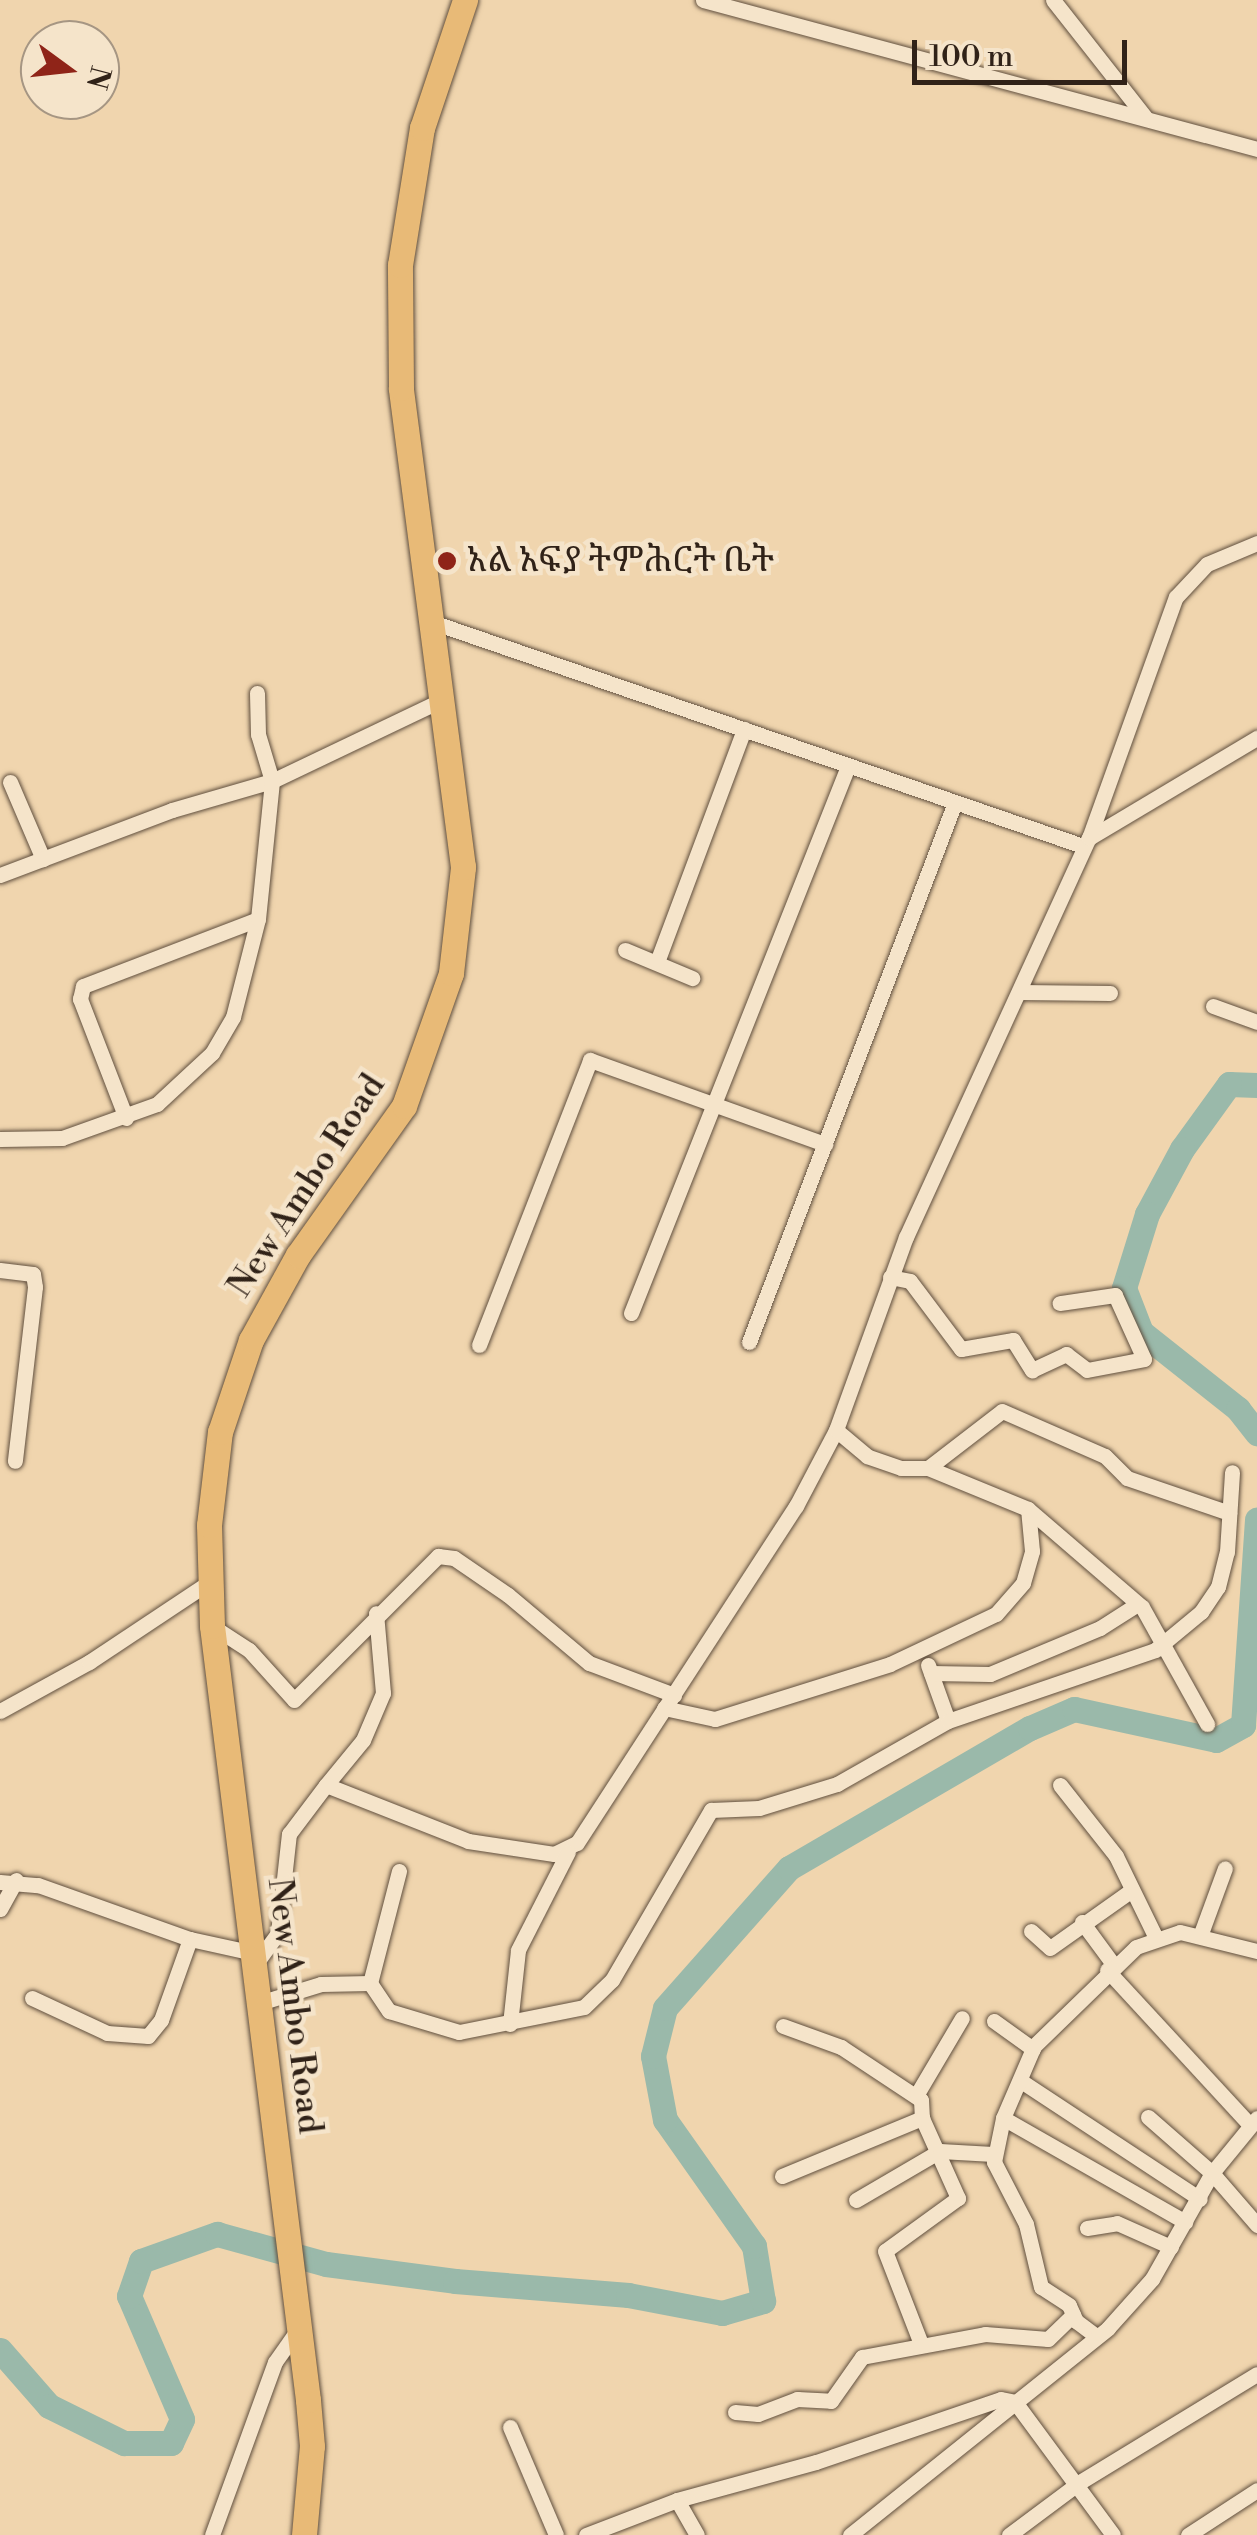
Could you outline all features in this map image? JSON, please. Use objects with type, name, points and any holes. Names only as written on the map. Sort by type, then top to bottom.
[{"type":"main road","name":"New Ambo Road","points":[[304,2535],[312,2446],[299,2313],[250,1961],[212,1626],[208,1583],[212,1483],[234,1380],[298,1255],[404,1106],[442,1010],[463,867],[444,699],[400,388],[400,265],[422,128],[465,0]]},
{"type":"street","points":[[704,0],[1257,149]]},
{"type":"street","points":[[1052,0],[1146,118]]},
{"type":"street","points":[[510,2024],[518,1950],[568,1852],[796,1506],[836,1430],[890,1278],[1086,842],[1176,597],[1207,564],[1257,543]]},
{"type":"street","points":[[432,622],[954,805],[1086,842],[1257,738]]},
{"type":"street","points":[[0,1139],[62,1138],[126,1118],[157,1104],[212,1052],[243,992],[258,918],[272,781],[258,734],[258,692]]},
{"type":"street","points":[[0,875],[172,810],[272,781],[444,699]]},
{"type":"street","points":[[656,962],[744,730]]},
{"type":"street","points":[[631,1313],[848,766]]},
{"type":"street","points":[[10,782],[43,860]]},
{"type":"street","points":[[750,1342],[954,805]]},
{"type":"street","points":[[126,1118],[80,999],[84,986],[258,918]]},
{"type":"street","points":[[624,950],[692,978]]},
{"type":"street","points":[[1019,992],[1110,993]]},
{"type":"street","points":[[1213,1006],[1257,1022]]},
{"type":"street","points":[[479,1345],[584,1064],[598,1061],[826,1144]]},
{"type":"street","points":[[0,1270],[32,1274],[36,1287],[15,1461]]},
{"type":"street","points":[[890,1278],[910,1281],[961,1348],[1014,1340],[1032,1370],[1066,1354],[1087,1370],[1144,1360],[1115,1295],[1060,1303]]},
{"type":"street","points":[[928,1468],[1002,1412],[1105,1456],[1127,1478],[1229,1513]]},
{"type":"street","points":[[836,1430],[867,1456],[901,1468],[928,1468],[1028,1509],[1136,1605],[1207,1724]]},
{"type":"street","points":[[399,1871],[370,1983],[389,2011],[459,2032],[510,2024],[598,1998],[711,1810],[759,1808],[821,1791],[913,1746],[948,1721],[1091,1677],[1161,1645],[1201,1612],[1218,1587],[1232,1472]]},
{"type":"street","points":[[212,1626],[250,1650],[294,1700],[430,1560],[454,1558],[588,1662],[669,1702],[715,1718],[924,1652],[996,1614],[1022,1583],[1032,1551],[1028,1509]]},
{"type":"street","points":[[0,1710],[89,1662],[208,1583]]},
{"type":"street","points":[[931,1673],[990,1674],[1100,1628],[1136,1605]]},
{"type":"street","points":[[0,1909],[8,1881],[190,1938],[250,1961],[278,1933],[290,1834],[363,1740],[383,1694],[376,1613]]},
{"type":"street","points":[[924,1652],[948,1721]]},
{"type":"street","points":[[326,1785],[468,1840],[524,1852],[568,1852]]},
{"type":"street","points":[[1060,1785],[1116,1856],[1155,1936]]},
{"type":"street","points":[[1200,1936],[1225,1868]]},
{"type":"street","points":[[1031,1930],[1050,1948],[1132,1890]]},
{"type":"street","points":[[850,2535],[1133,2302],[1200,2200],[1212,2173],[1254,2122],[1110,1967],[1082,1922]]},
{"type":"street","points":[[1096,2336],[1073,2314],[1069,2304],[1041,2287],[1026,2224],[993,2154],[1003,2118],[1033,2050],[1110,1967],[1155,1936],[1200,1936],[1257,1951]]},
{"type":"street","points":[[32,1998],[107,2033],[148,2036],[161,2020],[190,1938]]},
{"type":"street","points":[[256,2004],[321,1984],[370,1983]]},
{"type":"street","points":[[916,2094],[962,2018]]},
{"type":"street","points":[[994,2021],[1033,2050]]},
{"type":"street","points":[[784,2026],[841,2047],[916,2094],[922,2118],[940,2151],[958,2200],[885,2251],[921,2344]]},
{"type":"street","points":[[1021,2081],[1200,2200]]},
{"type":"street","points":[[782,2176],[922,2118]]},
{"type":"street","points":[[1003,2118],[1185,2222]]},
{"type":"street","points":[[1148,2118],[1212,2173],[1257,2225]]},
{"type":"street","points":[[856,2200],[940,2151],[993,2154]]},
{"type":"street","points":[[1087,2228],[1117,2224],[1171,2247]]},
{"type":"street","points":[[212,2535],[275,2362],[299,2313]]},
{"type":"street","points":[[735,2412],[758,2414],[798,2399],[831,2401],[862,2357],[986,2334],[1048,2339],[1073,2314]]},
{"type":"street","points":[[1009,2535],[1080,2482],[1257,2374]]},
{"type":"street","points":[[586,2535],[677,2500],[816,2462],[990,2401],[1016,2402],[1080,2482],[1114,2535]]},
{"type":"street","points":[[510,2428],[556,2535]]},
{"type":"street","points":[[1188,2535],[1257,2490]]},
{"type":"street","points":[[677,2500],[697,2535]]},
{"type":"waterway","points":[[1257,1085],[1229,1084],[1182,1149],[1147,1214],[1124,1288],[1141,1332],[1238,1409],[1257,1433]]},
{"type":"waterway","points":[[0,2350],[49,2406],[124,2443],[171,2443],[182,2419],[129,2296],[141,2261],[217,2234],[326,2264],[455,2281],[628,2295],[722,2313],[763,2301],[754,2246],[665,2120],[653,2056],[665,2008],[789,1868],[1030,1728],[1074,1709],[1216,1740],[1243,1725],[1257,1519]]},
{"type":"place","name":"አል አፍያ ትምሕርት ቤት","points":[[447,561]]}]
